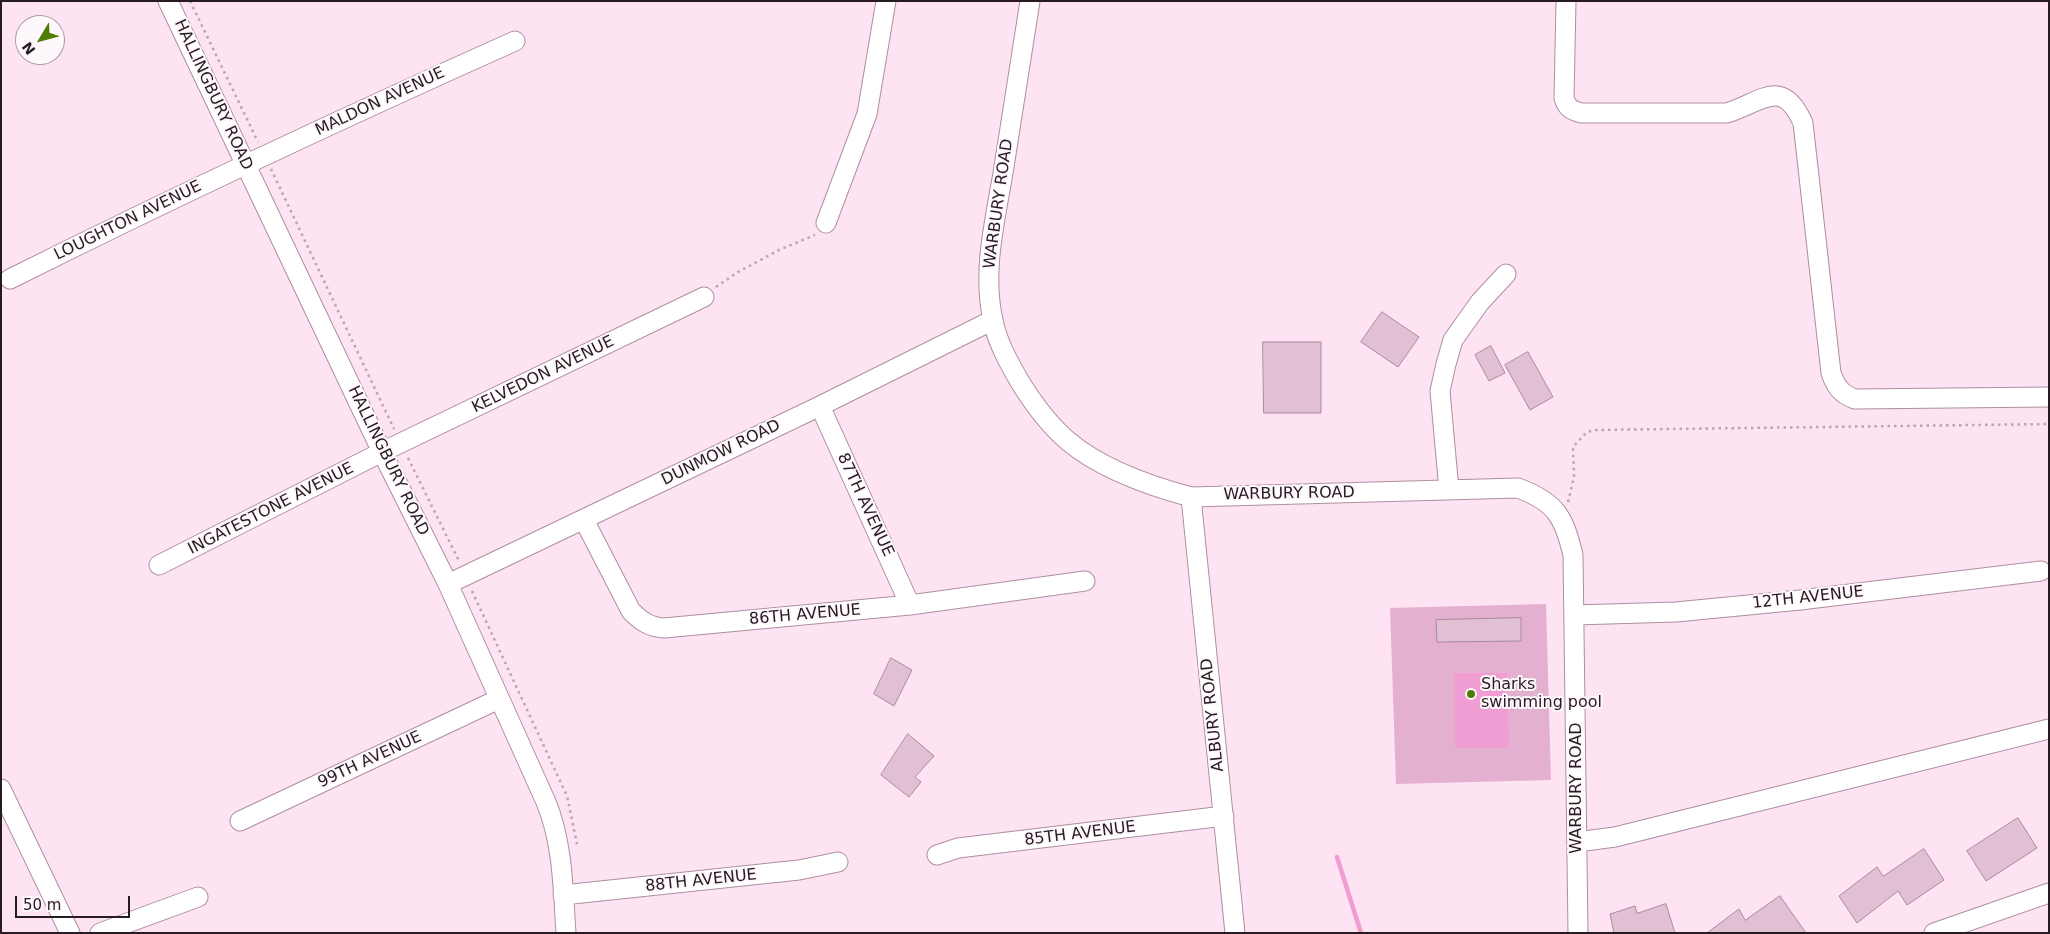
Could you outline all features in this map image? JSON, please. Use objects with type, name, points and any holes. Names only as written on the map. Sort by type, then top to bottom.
[{"type":"street","name":"HALLINGBURY ROAD","points":[[168,1],[382,452],[448,584],[553,820],[558,840],[566,933]]},
{"type":"street","points":[[826,223],[867,114],[886,1]]},
{"type":"street","name":"WARBURY ROAD","points":[[1030,1],[989,265],[992,320],[1004,352],[1029,396],[1068,441],[1091,457],[1126,475],[1164,490],[1191,497],[1518,488],[1536,495],[1551,505],[1560,517],[1569,536],[1573,555],[1578,933]]},
{"type":"street","points":[[1566,1],[1564,98],[1566,106],[1572,111],[1581,113],[1727,113],[1771,95],[1784,98],[1796,107],[1803,123],[1831,373],[1836,386],[1844,395],[1855,399],[2049,397]]},
{"type":"street","name":"MALDON AVENUE","points":[[246,164],[379,101],[515,41]]},
{"type":"street","name":"LOUGHTON AVENUE","points":[[10,279],[115,226],[246,164]]},
{"type":"street","points":[[1449,490],[1440,392],[1446,364],[1454,340],[1480,302],[1506,274]]},
{"type":"street","name":"KELVEDON AVENUE","points":[[382,452],[704,298]]},
{"type":"street","name":"DUNMOW ROAD","points":[[448,584],[820,406],[992,320]]},
{"type":"street","name":"87TH AVENUE","points":[[820,406],[910,605]]},
{"type":"street","name":"INGATESTONE AVENUE","points":[[159,565],[382,452]]},
{"type":"street","name":"ALBURY ROAD","points":[[1191,497],[1235,933]]},
{"type":"street","name":"86TH AVENUE","points":[[584,520],[631,611],[642,622],[653,627],[664,628],[910,605],[1086,581]]},
{"type":"street","name":"12TH AVENUE","points":[[1574,615],[1676,612],[1800,600],[2041,571]]},
{"type":"street","name":"99TH AVENUE","points":[[240,820],[499,699]]},
{"type":"street","points":[[1577,842],[1615,837],[2049,729]]},
{"type":"street","points":[[1,789],[70,933]]},
{"type":"street","name":"85TH AVENUE","points":[[937,855],[958,848],[1224,816]]},
{"type":"street","name":"88TH AVENUE","points":[[563,895],[799,870],[838,862]]},
{"type":"street","points":[[1934,933],[2049,893]]},
{"type":"street","points":[[100,933],[198,897]]},
{"type":"path","points":[[704,298],[738,272],[782,249],[812,237],[826,223]]},
{"type":"path","points":[[1560,517],[1571,497],[1574,477],[1573,448],[1587,432],[1595,430],[2049,424]]},
{"type":"shaded area","name":"Sharks swimming pool","points":[[1546,604],[1551,780],[1396,784],[1390,608]]},
{"type":"shaded area","points":[[1454,673],[1507,673],[1509,748],[1455,748]]},
{"type":"building","points":[[1382,312],[1419,337],[1398,367],[1361,342]]},
{"type":"building","points":[[1263,342],[1321,342],[1321,413],[1264,413]]},
{"type":"building","points":[[1491,346],[1505,373],[1489,381],[1475,355]]},
{"type":"building","points":[[1528,352],[1553,397],[1530,410],[1505,365]]},
{"type":"building","points":[[1521,618],[1521,641],[1437,642],[1436,620]]},
{"type":"building","points":[[891,658],[912,670],[894,706],[874,694]]},
{"type":"building","points":[[908,734],[934,756],[915,777],[921,782],[909,797],[881,775]]},
{"type":"building","points":[[2018,818],[2037,848],[1986,881],[1967,851]]},
{"type":"building","points":[[1924,849],[1944,880],[1907,905],[1898,891],[1857,923],[1839,896],[1877,867],[1883,876]]},
{"type":"building","points":[[1780,896],[1806,933],[1707,933],[1739,909],[1745,920]]},
{"type":"building","points":[[1666,904],[1675,933],[1614,933],[1610,914],[1635,906],[1637,913]]},
{"type":"waterway","points":[[1337,857],[1361,933]]},
{"type":"place","name":"Sharks swimming pool","points":[[1471,694]]}]
